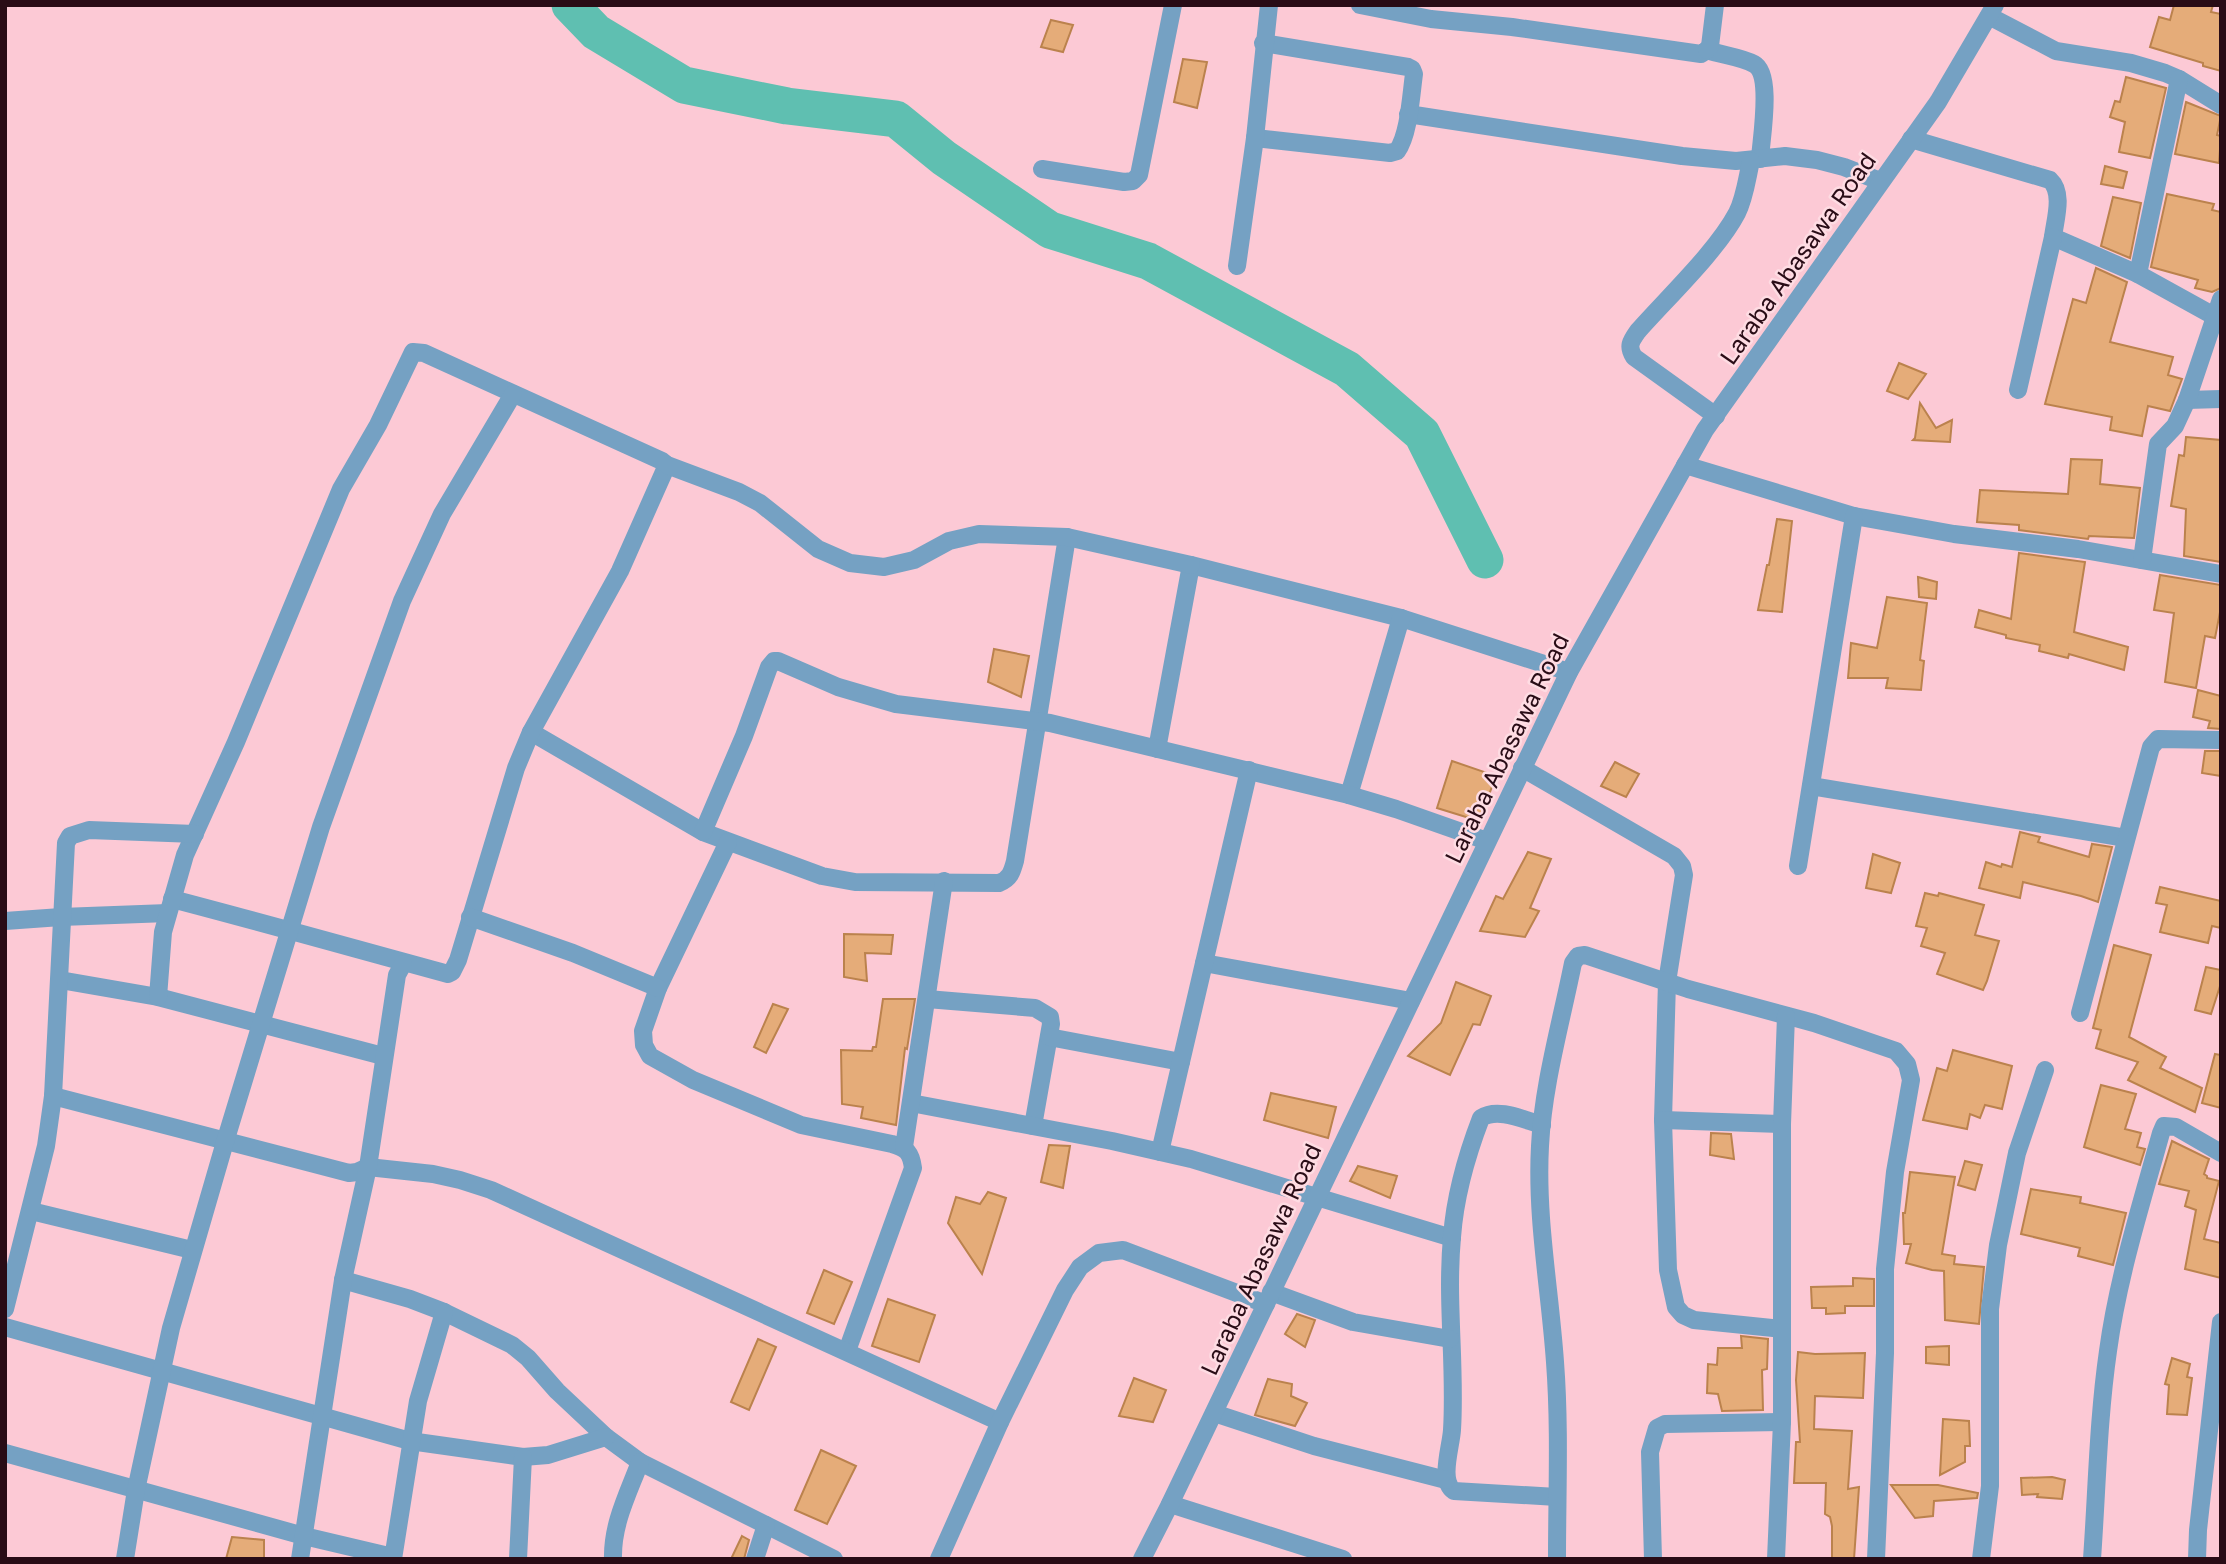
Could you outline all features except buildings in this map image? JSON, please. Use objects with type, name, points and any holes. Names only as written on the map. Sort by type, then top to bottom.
[{"type":"street","points":[[1042,169],[1124,182],[1133,181],[1139,175],[1173,5]]},
{"type":"street","points":[[1237,266],[1255,138],[1269,5]]},
{"type":"street","points":[[1360,5],[1701,54],[1710,46],[1715,5]]},
{"type":"street","points":[[1992,11],[2056,51],[2132,63],[2179,79],[2221,105]]},
{"type":"street","name":"Laraba Abasawa Road","points":[[1142,1559],[1569,672],[1685,465],[1716,416],[1938,102],[1992,11]]},
{"type":"street","points":[[1255,138],[1390,153],[1397,151],[1401,146],[1414,74],[1408,67],[1264,43]]},
{"type":"street","points":[[1707,50],[1756,65],[1763,73],[1765,87],[1755,160],[1732,222],[1638,331],[1630,343],[1630,351],[1634,357],[1716,416]]},
{"type":"street","points":[[2138,274],[2179,79]]},
{"type":"street","points":[[1408,114],[1682,156],[1755,160],[1785,156],[1817,160],[1881,181]]},
{"type":"street","points":[[1911,139],[2050,180],[2056,186],[2058,195],[2053,237],[2018,390]]},
{"type":"street","points":[[2053,237],[2219,310],[2187,400],[2175,426],[2158,444],[2142,560]]},
{"type":"street","points":[[158,997],[163,932],[195,834],[341,489],[378,425],[410,356],[418,351],[667,465],[739,492],[760,503],[818,549],[850,563],[884,567],[914,560],[949,541],[979,534],[1067,537],[1401,618],[1569,672]]},
{"type":"street","points":[[125,1559],[160,1371],[192,1250],[321,827],[402,601],[442,514],[513,394]]},
{"type":"street","points":[[2187,400],[2221,399]]},
{"type":"street","points":[[5,921],[170,906],[290,930],[403,964],[448,974],[452,972],[516,768],[531,732],[620,571],[667,465]]},
{"type":"street","points":[[1685,465],[1854,516],[1954,534],[2068,548],[2221,574]]},
{"type":"street","points":[[1798,866],[1854,516]]},
{"type":"street","points":[[531,732],[703,832],[822,876],[855,882],[999,883],[1012,874],[1067,537]]},
{"type":"street","points":[[1157,749],[1191,565]]},
{"type":"street","points":[[1349,795],[1401,618]]},
{"type":"street","points":[[703,832],[744,736],[769,667],[774,662],[786,663],[838,687],[896,704],[1037,722],[1249,770],[1396,808],[1487,841]]},
{"type":"street","points":[[2080,1013],[2151,747],[2158,739],[2221,740]]},
{"type":"street","points":[[1522,768],[1674,856],[1682,866],[1684,875],[1667,982],[1663,1121],[1668,1270],[1676,1307],[1682,1315],[1694,1320],[1782,1329]]},
{"type":"street","points":[[1160,1152],[1249,770]]},
{"type":"street","points":[[1811,786],[2126,838]]},
{"type":"street","points":[[5,1309],[46,1146],[53,1096],[66,843],[71,836],[89,831],[195,834]]},
{"type":"street","points":[[728,842],[658,988],[643,1031],[644,1045],[650,1056],[693,1080],[801,1125],[904,1147],[911,1155],[914,1168],[847,1351]]},
{"type":"street","points":[[904,1147],[944,881]]},
{"type":"street","points":[[470,917],[573,953],[658,988]]},
{"type":"street","points":[[1557,1559],[1559,1423],[1540,1215],[1540,1145],[1573,963],[1578,956],[1585,955],[1896,1051],[1907,1064],[1912,1080],[1895,1172],[1885,1269],[1885,1353],[1876,1559]]},
{"type":"street","points":[[1204,963],[1411,1000]]},
{"type":"street","points":[[300,1559],[343,1280],[368,1167],[397,975],[403,964]]},
{"type":"street","points":[[60,980],[158,997],[383,1056]]},
{"type":"street","points":[[927,999],[1035,1008],[1049,1017],[1051,1024],[1033,1126]]},
{"type":"street","points":[[1776,1559],[1782,1422],[1782,1124],[1786,1016]]},
{"type":"street","points":[[1049,1037],[1181,1062]]},
{"type":"street","points":[[1981,1559],[1990,1486],[1990,1310],[1998,1245],[2017,1153],[2045,1070]]},
{"type":"street","points":[[53,1096],[349,1173],[368,1167],[433,1174],[491,1190],[999,1422]]},
{"type":"street","points":[[911,1103],[1160,1152],[1452,1238]]},
{"type":"street","points":[[1542,1125],[1497,1113],[1481,1118],[1460,1178],[1452,1238],[1450,1339],[1454,1391],[1446,1480],[1448,1487],[1454,1491],[1557,1497]]},
{"type":"street","points":[[1663,1121],[1782,1124]]},
{"type":"street","points":[[2092,1559],[2097,1467],[2108,1352],[2121,1276],[2161,1133],[2164,1126],[2176,1127],[2221,1153]]},
{"type":"street","points":[[31,1212],[192,1250]]},
{"type":"street","points":[[939,1559],[999,1422],[1065,1290],[1080,1266],[1099,1253],[1123,1250],[1268,1298],[1353,1322],[1450,1339]]},
{"type":"street","points":[[343,1280],[410,1299],[444,1312],[512,1345],[606,1437],[640,1462],[834,1559]]},
{"type":"street","points":[[5,1452],[304,1536],[393,1558],[418,1401],[444,1312]]},
{"type":"street","points":[[2197,1559],[2221,1322]]},
{"type":"street","points":[[5,1327],[410,1441],[523,1457],[548,1455],[606,1437]]},
{"type":"street","points":[[1214,1413],[1314,1446],[1446,1480]]},
{"type":"street","points":[[1653,1559],[1650,1452],[1657,1428],[1665,1424],[1782,1422]]},
{"type":"street","points":[[518,1559],[523,1457]]},
{"type":"street","points":[[613,1559],[612,1542],[616,1524],[640,1462]]},
{"type":"street","points":[[1170,1504],[1284,1550],[1343,1559]]},
{"type":"street","points":[[755,1559],[766,1525]]},
{"type":"waterway","points":[[570,5],[596,32],[684,85],[787,106],[896,119],[944,158],[1050,230],[1148,261],[1347,369],[1422,434],[1485,560]]}]
